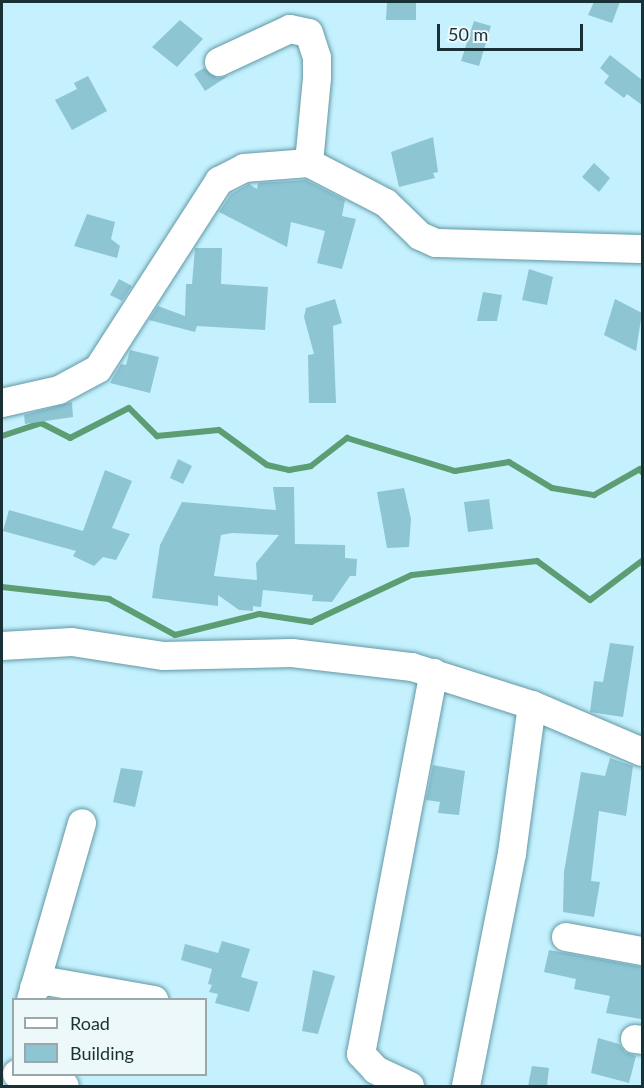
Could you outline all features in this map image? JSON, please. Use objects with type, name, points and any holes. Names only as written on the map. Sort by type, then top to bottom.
[{"type":"street","points":[[219,62],[290,29],[309,33],[317,78],[309,163]]},
{"type":"street","points":[[2,403],[59,390],[98,369],[219,181],[244,168],[309,163],[386,203],[429,241],[475,246],[642,249]]},
{"type":"street","points":[[2,646],[72,642],[164,656],[302,654],[434,673],[532,705],[642,752]]},
{"type":"street","points":[[410,1086],[376,1070],[361,1054],[434,673]]},
{"type":"street","points":[[466,1086],[512,853],[532,705]]},
{"type":"street","points":[[32,994],[82,823]]},
{"type":"street","points":[[566,937],[642,951]]},
{"type":"street","points":[[32,994],[46,981],[148,998]]},
{"type":"street","points":[[25,1076],[65,1086]]},
{"type":"building","points":[[387,2],[416,2],[416,20],[386,20]]},
{"type":"building","points":[[594,2],[620,2],[612,23],[588,15]]},
{"type":"building","points":[[180,20],[203,39],[177,67],[152,47]]},
{"type":"building","points":[[474,21],[491,26],[479,66],[461,61]]},
{"type":"building","points":[[610,55],[642,80],[642,105],[627,94],[624,98],[604,83],[609,76],[600,68]]},
{"type":"building","points":[[204,68],[217,78],[228,76],[205,91],[194,74]]},
{"type":"building","points":[[88,76],[107,111],[72,130],[55,100],[77,89],[74,83]]},
{"type":"building","points":[[433,137],[438,172],[433,173],[435,178],[399,187],[391,152]]},
{"type":"building","points":[[594,163],[610,178],[599,192],[582,177]]},
{"type":"building","points":[[306,180],[345,200],[342,216],[356,219],[342,269],[317,263],[325,231],[291,222],[287,247],[219,212],[231,194],[249,184],[257,189],[258,183]]},
{"type":"building","points":[[87,214],[115,222],[111,239],[120,246],[117,258],[74,246]]},
{"type":"building","points":[[195,248],[222,248],[221,284],[268,287],[265,330],[197,326],[195,332],[149,320],[158,306],[185,316],[186,284],[192,284]]},
{"type":"building","points":[[529,269],[553,277],[547,305],[522,300]]},
{"type":"building","points":[[119,279],[132,286],[122,301],[110,295]]},
{"type":"building","points":[[483,292],[502,295],[497,321],[477,321]]},
{"type":"building","points":[[335,299],[342,323],[333,326],[336,403],[309,403],[308,355],[314,354],[304,317],[306,308]]},
{"type":"building","points":[[615,299],[642,313],[636,351],[604,335]]},
{"type":"building","points":[[130,350],[159,357],[150,393],[110,383],[121,364],[126,365]]},
{"type":"building","points":[[72,402],[73,417],[25,424],[24,415]]},
{"type":"building","points":[[178,459],[192,466],[183,484],[170,478]]},
{"type":"building","points":[[105,470],[132,481],[112,528],[130,534],[116,560],[103,557],[94,566],[73,556],[76,551],[3,531],[9,510],[83,531]]},
{"type":"building","points":[[273,487],[294,487],[295,544],[345,545],[345,558],[357,559],[356,576],[350,576],[332,602],[312,601],[313,595],[263,590],[261,607],[253,606],[253,611],[239,610],[218,595],[218,606],[152,598],[160,545],[182,502],[276,510]],"holes":[[[232,533],[279,535],[256,563],[257,580],[214,576],[221,535]]]},
{"type":"building","points":[[404,488],[411,519],[409,547],[387,548],[377,492]]},
{"type":"building","points":[[489,499],[493,529],[468,532],[464,502]]},
{"type":"building","points":[[610,643],[634,646],[623,717],[590,712],[594,681],[603,682]]},
{"type":"building","points":[[610,758],[633,766],[626,816],[599,811],[591,881],[600,882],[594,917],[563,912],[564,872],[581,772],[605,776]]},
{"type":"building","points":[[433,765],[465,771],[459,815],[438,813],[440,802],[426,800]]},
{"type":"building","points":[[121,768],[143,771],[135,807],[113,802]]},
{"type":"building","points":[[222,941],[250,949],[241,977],[258,982],[249,1012],[215,1003],[218,994],[209,992],[212,985],[208,984],[212,969],[181,960],[185,944],[218,953]]},
{"type":"building","points":[[549,950],[642,967],[641,1019],[606,1013],[610,996],[574,989],[576,979],[544,972]]},
{"type":"building","points":[[313,970],[335,976],[318,1034],[302,1031]]},
{"type":"building","points":[[598,1038],[619,1044],[625,1052],[636,1056],[629,1083],[591,1073]]},
{"type":"building","points":[[532,1066],[549,1068],[547,1086],[528,1086]]},
{"type":"waterway","points":[[2,436],[41,423],[70,438],[129,408],[157,436],[219,430],[267,465],[289,470],[311,466],[347,438],[455,471],[509,462],[552,488],[594,495],[640,469],[642,472]]},
{"type":"waterway","points":[[2,587],[109,599],[175,635],[259,614],[311,622],[412,575],[537,561],[590,600],[642,561]]}]
